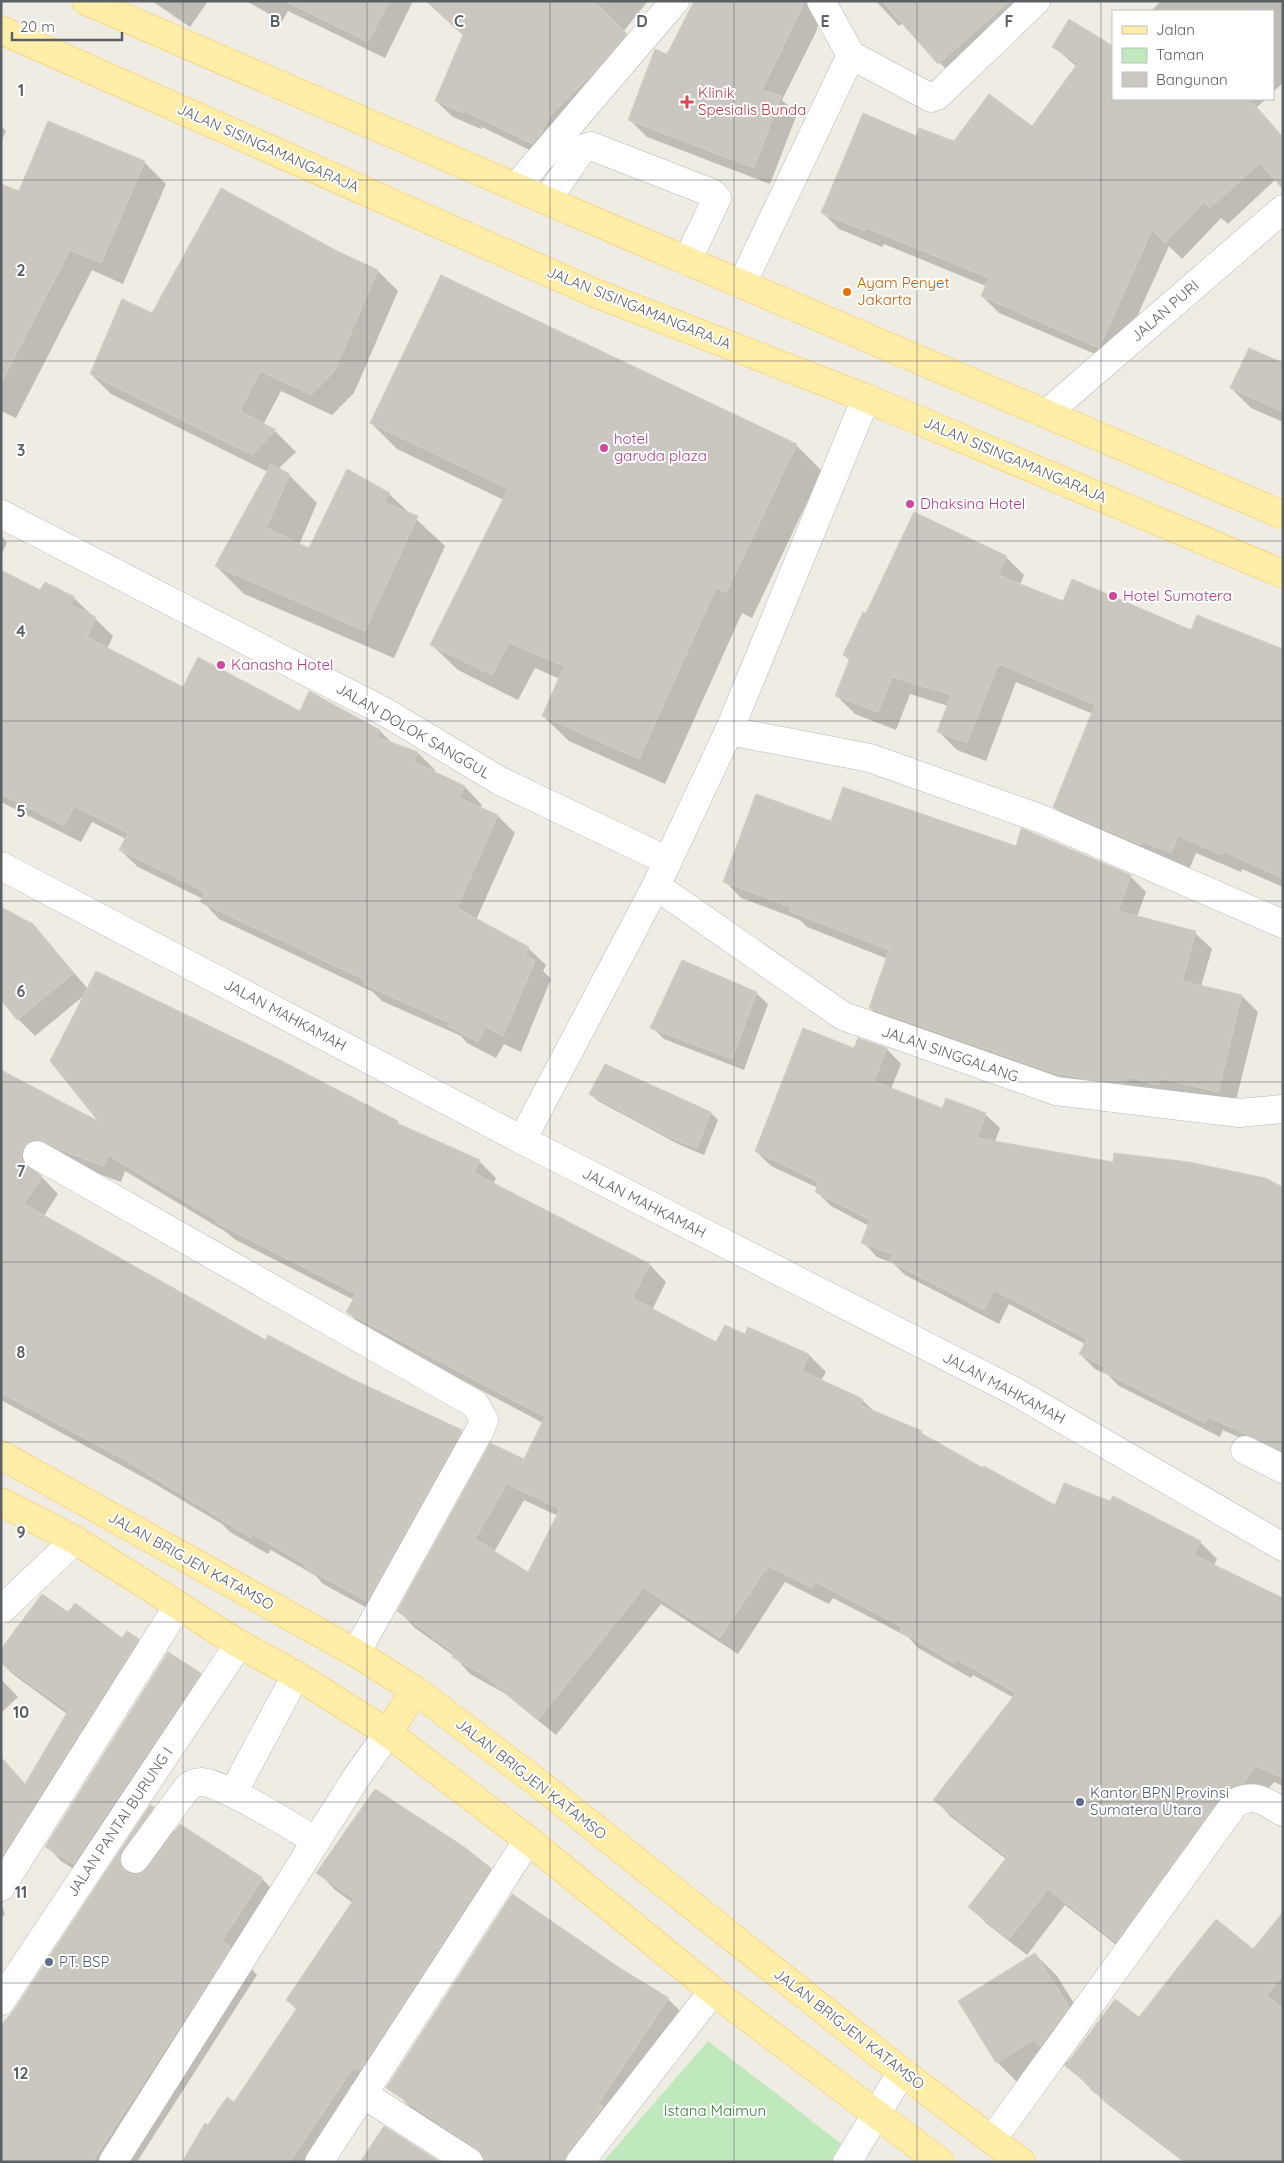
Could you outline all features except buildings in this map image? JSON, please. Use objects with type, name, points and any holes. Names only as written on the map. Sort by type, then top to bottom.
[{"type":"main road","points":[[86,1],[687,261],[1283,515]]},
{"type":"main road","name":"JALAN SISINGAMANGARAJA","points":[[1,30],[595,293],[866,398],[1283,574]]},
{"type":"main road","name":"JALAN BRIGJEN KATAMSO","points":[[1,1455],[356,1653],[415,1690],[538,1782],[902,2072],[1021,2162]]},
{"type":"main road","points":[[1,1502],[75,1540],[239,1644],[296,1676],[388,1733],[528,1840],[713,1990],[940,2162]]},
{"type":"main road","points":[[388,1733],[415,1690]]},
{"type":"street","points":[[517,186],[674,1]]},
{"type":"street","points":[[821,1],[851,55],[931,98],[937,96],[1036,1]]},
{"type":"street","points":[[742,284],[851,55]]},
{"type":"street","points":[[547,200],[587,146],[592,146],[712,192],[717,198],[687,261]]},
{"type":"street","name":"JALAN PURI","points":[[1047,413],[1283,209]]},
{"type":"street","points":[[522,1140],[656,886],[729,731],[866,398]]},
{"type":"street","name":"JALAN DOLOK SANGGUL","points":[[1,514],[385,712],[500,781],[668,861]]},
{"type":"street","points":[[729,731],[870,758],[1039,818],[1283,924]]},
{"type":"street","name":"JALAN MAHKAMAH","points":[[1,866],[522,1140],[1016,1392],[1283,1548]]},
{"type":"street","name":"JALAN SINGGALANG","points":[[656,886],[842,1016],[1056,1091],[1239,1113],[1283,1109]]},
{"type":"street","points":[[37,1155],[475,1404],[480,1409],[484,1420],[480,1428],[356,1653]]},
{"type":"street","points":[[1245,1450],[1283,1469]]},
{"type":"street","points":[[1,1610],[75,1540]]},
{"type":"street","points":[[1,1887],[178,1606]]},
{"type":"street","name":"JALAN PANTAI BURUNG I","points":[[1,2001],[239,1644]]},
{"type":"street","points":[[233,1793],[296,1676]]},
{"type":"street","points":[[113,2162],[316,1841],[388,1733]]},
{"type":"street","points":[[135,1859],[193,1784],[202,1782],[233,1793],[316,1841]]},
{"type":"street","points":[[992,2140],[1236,1802],[1248,1797],[1260,1800],[1283,1812]]},
{"type":"street","points":[[319,2162],[528,1840]]},
{"type":"street","points":[[580,2162],[713,1990]]},
{"type":"street","points":[[847,2162],[902,2072]]},
{"type":"street","points":[[363,2094],[469,2162]]},
{"type":"green space","name":"Istana Maimun","points":[[708,2041],[865,2162],[603,2162]]},
{"type":"place","name":"Klinik Spesialis Bunda","points":[[687,102]]},
{"type":"place","name":"Ayam Penyet Jakarta","points":[[847,292]]},
{"type":"place","name":"hotel garuda plaza","points":[[604,448]]},
{"type":"place","name":"Dhaksina Hotel","points":[[910,504]]},
{"type":"place","name":"Hotel Sumatera","points":[[1113,596]]},
{"type":"place","name":"Kanasha Hotel","points":[[221,665]]},
{"type":"place","name":"Kantor BPN Provinsi Sumatera Utara","points":[[1080,1802]]},
{"type":"place","name":"PT. BSP","points":[[49,1962]]}]
